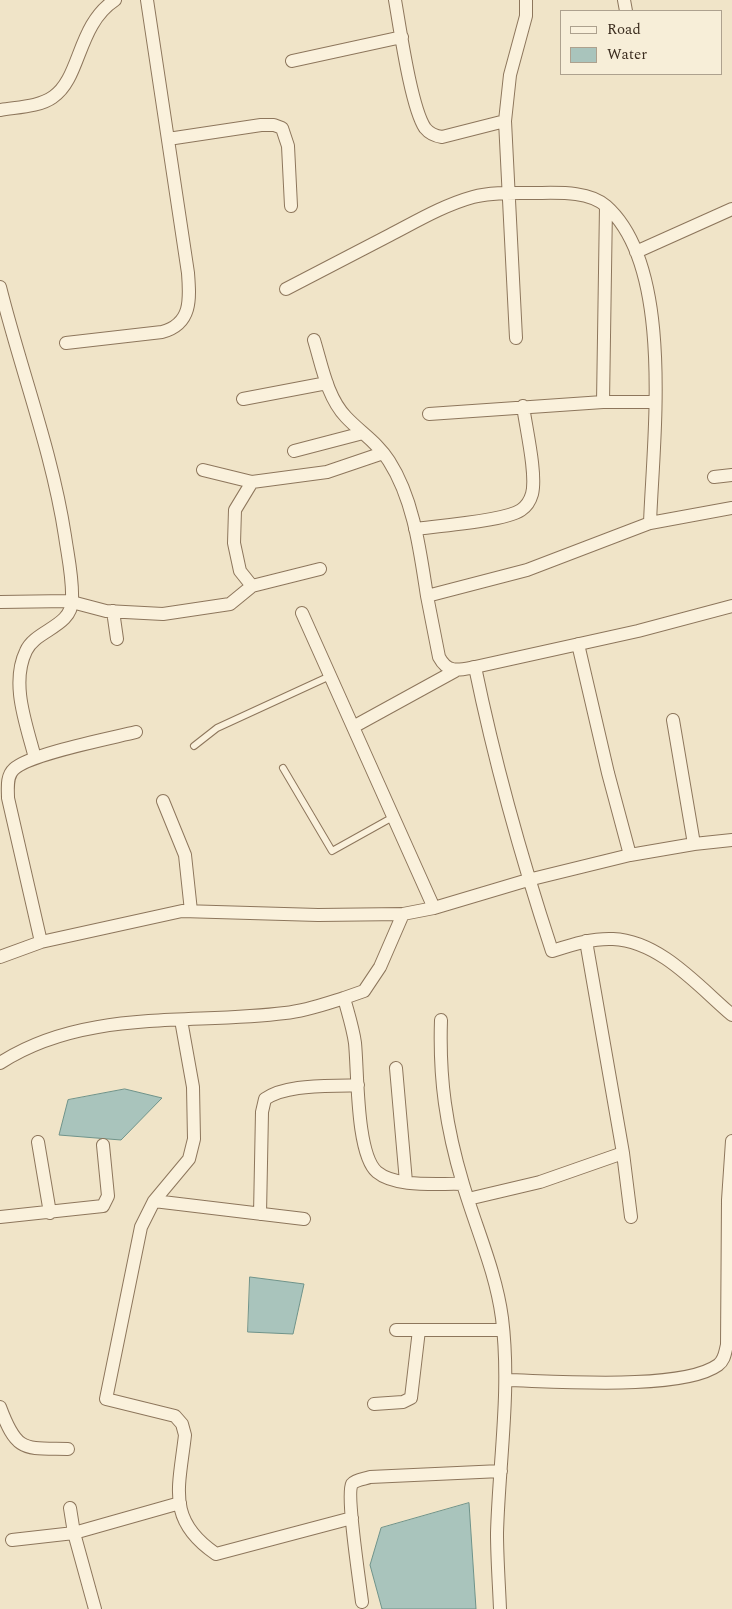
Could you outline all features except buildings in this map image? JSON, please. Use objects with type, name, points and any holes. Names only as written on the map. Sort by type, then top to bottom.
[{"type":"street","points":[[0,110],[42,102],[52,98],[62,89],[87,32],[104,7],[115,0]]},
{"type":"street","points":[[66,343],[162,332],[173,329],[186,316],[189,290],[188,273],[148,0]]},
{"type":"street","points":[[395,0],[417,109],[425,128],[442,137],[505,121]]},
{"type":"street","points":[[516,338],[505,121],[510,75],[526,16],[526,0]]},
{"type":"street","points":[[292,61],[402,37]]},
{"type":"street","points":[[168,140],[261,125],[274,125],[282,128],[288,146],[291,206]]},
{"type":"street","points":[[286,289],[446,206],[475,196],[510,193],[560,193],[591,198],[606,206],[621,225],[636,252],[645,280],[651,314],[655,346],[655,402],[650,523]]},
{"type":"street","points":[[603,402],[606,206]]},
{"type":"street","points":[[636,252],[732,209]]},
{"type":"street","points":[[0,287],[55,478],[71,577],[72,602],[66,616],[31,643],[22,664],[22,702],[35,758]]},
{"type":"street","points":[[314,340],[336,405],[384,453],[404,492],[415,529],[439,657],[444,666],[455,671]]},
{"type":"street","points":[[243,399],[327,383]]},
{"type":"street","points":[[429,414],[523,406],[603,402],[655,402]]},
{"type":"street","points":[[415,529],[506,516],[520,511],[528,504],[532,492],[532,474],[523,406]]},
{"type":"street","points":[[294,451],[363,432]]},
{"type":"street","points":[[203,470],[252,482],[327,472],[384,453]]},
{"type":"street","points":[[714,477],[732,475]]},
{"type":"street","points":[[252,482],[235,510],[234,543],[240,571],[252,586]]},
{"type":"street","points":[[427,596],[527,570],[650,523],[732,508]]},
{"type":"street","points":[[0,602],[72,602],[112,611],[163,614],[230,604],[252,586],[320,569]]},
{"type":"street","points":[[353,727],[455,671],[578,644],[732,606]]},
{"type":"street","points":[[112,611],[116,639]]},
{"type":"street","points":[[302,613],[434,908]]},
{"type":"street","points":[[578,644],[608,773],[630,856]]},
{"type":"street","points":[[475,667],[491,745],[528,880],[552,951],[586,942],[613,939],[639,944],[664,958],[732,1014]]},
{"type":"street","points":[[673,720],[694,844]]},
{"type":"street","points":[[41,942],[8,798],[9,775],[14,768],[35,758],[136,732]]},
{"type":"street","points":[[163,801],[186,855],[191,911]]},
{"type":"street","points":[[0,957],[41,942],[88,933],[139,919],[191,911],[318,915],[403,914],[434,908],[528,880],[630,856],[694,844],[732,840]]},
{"type":"street","points":[[0,1063],[41,1041],[78,1031],[127,1022],[286,1013],[364,991],[380,967],[403,914]]},
{"type":"street","points":[[586,942],[623,1153],[632,1218]]},
{"type":"street","points":[[344,998],[355,1041],[361,1128],[370,1163],[377,1172],[390,1179],[406,1182],[463,1184]]},
{"type":"street","points":[[181,1020],[193,1087],[194,1139],[189,1159],[154,1201],[141,1227],[106,1399],[174,1416],[182,1424],[185,1435],[180,1503],[186,1527],[200,1543],[216,1554],[352,1518]]},
{"type":"street","points":[[441,1020],[441,1081],[446,1115],[463,1184],[495,1283],[503,1330],[506,1380],[497,1534],[500,1609]]},
{"type":"street","points":[[396,1068],[406,1182]]},
{"type":"street","points":[[260,1214],[262,1112],[265,1099],[274,1093],[288,1090],[358,1085]]},
{"type":"street","points":[[506,1380],[649,1382],[701,1372],[728,1358],[728,1200],[732,1141]]},
{"type":"street","points":[[38,1142],[50,1213]]},
{"type":"street","points":[[0,1217],[96,1209],[106,1203],[108,1196],[103,1145]]},
{"type":"street","points":[[468,1199],[540,1182],[623,1153]]},
{"type":"street","points":[[154,1201],[304,1219]]},
{"type":"street","points":[[396,1330],[503,1330]]},
{"type":"street","points":[[374,1404],[403,1402],[411,1398],[419,1330]]},
{"type":"street","points":[[0,1407],[11,1434],[17,1441],[32,1448],[45,1451],[68,1450]]},
{"type":"street","points":[[362,1602],[352,1518],[351,1486],[361,1480],[501,1471]]},
{"type":"street","points":[[12,1540],[74,1533],[180,1503]]},
{"type":"street","points":[[70,1508],[74,1533],[95,1609]]},
{"type":"lane","points":[[194,746],[217,728],[330,676]]},
{"type":"lane","points":[[283,768],[332,851],[393,817]]},
{"type":"water","points":[[125,1089],[162,1098],[121,1140],[59,1135],[68,1100]]},
{"type":"water","points":[[250,1277],[304,1284],[293,1334],[248,1332]]},
{"type":"water","points":[[469,1503],[476,1609],[382,1609],[370,1565],[381,1528]]}]
